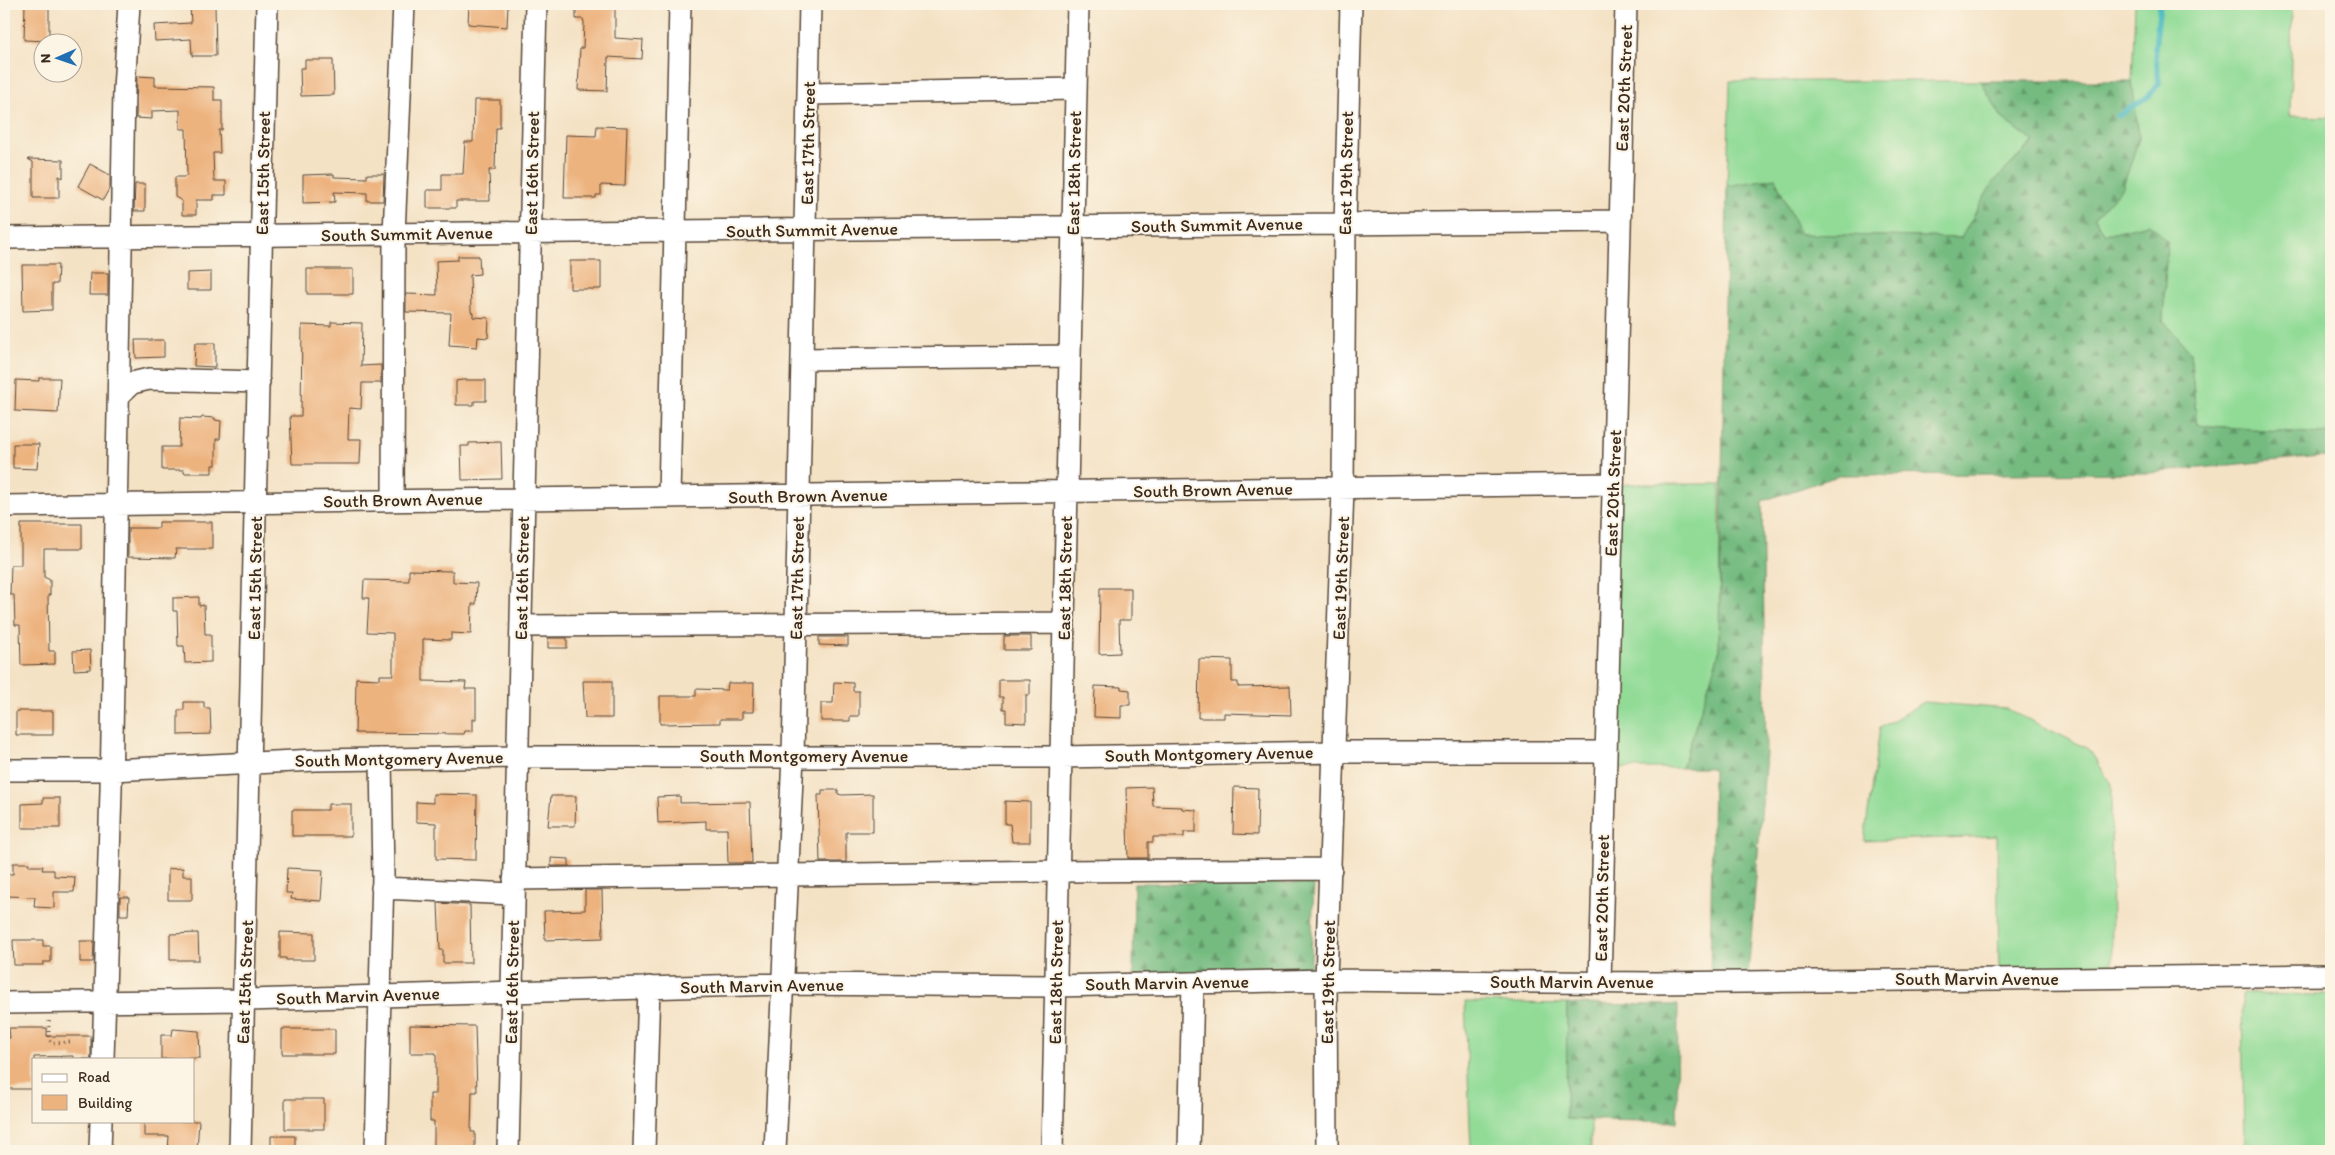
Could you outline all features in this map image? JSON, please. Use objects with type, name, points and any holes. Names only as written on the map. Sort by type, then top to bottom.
[{"type":"street","points":[[103,1058],[120,394],[124,90],[129,4]]},
{"type":"street","name":"East 15th Street","points":[[240,1151],[251,762],[267,4]]},
{"type":"street","points":[[393,500],[394,234],[404,4]]},
{"type":"street","name":"East 16th Street","points":[[508,1151],[536,4]]},
{"type":"street","points":[[669,497],[680,4]]},
{"type":"street","name":"East 17th Street","points":[[774,1151],[792,756],[810,4]]},
{"type":"street","name":"East 18th Street","points":[[1052,1151],[1078,4]]},
{"type":"street","name":"East 19th Street","points":[[1327,1151],[1326,980],[1336,752],[1343,488],[1345,224],[1350,4]]},
{"type":"street","name":"East 20th Street","points":[[1600,982],[1626,4]]},
{"type":"street","points":[[809,94],[1076,89]]},
{"type":"street","name":"South Summit Avenue","points":[[4,238],[1620,221]]},
{"type":"street","points":[[802,359],[1070,356]]},
{"type":"street","points":[[120,394],[132,383],[149,379],[259,382]]},
{"type":"street","name":"South Brown Avenue","points":[[4,506],[524,498],[1067,493],[1613,484]]},
{"type":"street","points":[[521,626],[1064,623]]},
{"type":"street","name":"South Montgomery Avenue","points":[[4,770],[111,770],[251,762],[518,757],[1061,757],[1336,752],[1605,752]]},
{"type":"street","points":[[376,1151],[382,888],[382,759]]},
{"type":"street","points":[[382,888],[514,887],[788,876],[1058,871],[1331,869]]},
{"type":"street","name":"South Marvin Avenue","points":[[4,1003],[245,1000],[380,994],[782,984],[1056,986],[1326,980],[1600,982],[2331,975]]},
{"type":"street","points":[[1189,1151],[1193,983]]},
{"type":"street","points":[[644,1151],[648,987]]},
{"type":"street","points":[[100,1151],[101,1122]]},
{"type":"path","points":[[49,1017],[49,1040],[52,1044],[71,1042]]},
{"type":"green space","points":[[2135,4],[2292,4],[2290,116],[2331,117],[2331,432],[2321,434],[2197,425],[2190,352],[2163,320],[2167,241],[2149,224],[2105,234],[2094,218],[2123,187],[2139,138],[2132,81]]},
{"type":"green space","points":[[1730,81],[1981,81],[2002,118],[2034,141],[1993,182],[1961,238],[1800,234],[1775,178],[1727,186]]},
{"type":"green space","points":[[1981,81],[2132,81],[2139,138],[2123,187],[2094,218],[2105,234],[2149,224],[2167,241],[2163,320],[2190,352],[2197,425],[2321,434],[2331,432],[2331,457],[2320,456],[2150,473],[1841,475],[1762,501],[1766,754],[1748,976],[1710,976],[1713,768],[1682,768],[1719,653],[1727,186],[1775,178],[1800,234],[1961,238],[1993,182],[2034,142],[2002,118]]},
{"type":"green space","points":[[1627,484],[1720,484],[1719,653],[1682,768],[1608,768],[1618,487]]},
{"type":"green space","points":[[1924,702],[2007,709],[2089,749],[2111,784],[2112,976],[1999,974],[1997,836],[1864,841],[1880,728]]},
{"type":"green space","points":[[1134,883],[1314,883],[1310,983],[1133,981]]},
{"type":"green space","points":[[2242,994],[2331,995],[2331,1151],[2244,1151]]},
{"type":"green space","points":[[1465,1002],[1567,1004],[1566,1119],[1591,1121],[1591,1151],[1471,1151]]},
{"type":"green space","points":[[1567,1004],[1678,1005],[1677,1122],[1566,1119]]},
{"type":"building","points":[[25,4],[49,4],[49,32],[32,32],[32,40],[24,40]]},
{"type":"building","points":[[469,4],[508,4],[507,27],[468,24]]},
{"type":"building","points":[[576,4],[615,4],[615,38],[643,40],[642,59],[608,57],[607,91],[578,90],[580,48],[583,48],[584,22],[583,19],[576,19]]},
{"type":"building","points":[[215,5],[216,56],[192,56],[191,39],[155,41],[154,25],[191,23],[190,6]]},
{"type":"building","points":[[305,60],[333,60],[334,95],[301,96],[300,68],[305,68]]},
{"type":"building","points":[[137,76],[155,77],[155,86],[214,87],[214,100],[222,100],[222,130],[219,130],[220,153],[213,153],[214,181],[226,181],[226,195],[214,195],[214,200],[196,200],[196,215],[182,215],[182,201],[175,197],[175,177],[185,177],[187,174],[186,129],[180,129],[180,110],[152,111],[152,119],[136,118]]},
{"type":"building","points":[[474,100],[500,100],[500,128],[496,128],[495,170],[489,170],[490,201],[456,201],[456,208],[427,208],[427,190],[442,190],[442,174],[463,174],[465,142],[473,142]]},
{"type":"building","points":[[597,126],[627,127],[625,186],[601,185],[601,195],[596,195],[596,198],[564,198],[566,135],[596,136]]},
{"type":"building","points":[[28,159],[63,160],[63,178],[59,176],[59,198],[33,198],[33,162]]},
{"type":"building","points":[[90,164],[110,175],[110,187],[103,200],[78,186]]},
{"type":"building","points":[[334,174],[334,177],[367,178],[367,174],[384,174],[383,201],[367,201],[367,193],[334,192],[335,202],[303,203],[303,175]]},
{"type":"building","points":[[135,184],[145,184],[145,211],[134,211]]},
{"type":"building","points":[[458,256],[479,256],[480,274],[470,275],[471,312],[473,317],[489,318],[488,338],[478,337],[477,347],[449,345],[451,313],[406,312],[406,294],[437,295],[436,261],[458,260]]},
{"type":"building","points":[[570,261],[601,261],[601,289],[570,289]]},
{"type":"building","points":[[22,265],[58,265],[57,284],[52,284],[52,310],[23,311]]},
{"type":"building","points":[[307,269],[353,269],[353,294],[307,294]]},
{"type":"building","points":[[211,272],[211,290],[187,290],[187,273]]},
{"type":"building","points":[[90,273],[108,273],[108,295],[89,295]]},
{"type":"building","points":[[331,322],[362,323],[361,366],[381,365],[381,383],[362,383],[361,409],[349,408],[348,439],[361,439],[360,464],[292,464],[290,416],[301,416],[302,325],[331,326]]},
{"type":"building","points":[[135,340],[164,340],[164,357],[136,358]]},
{"type":"building","points":[[195,343],[215,343],[215,367],[194,366]]},
{"type":"building","points":[[39,378],[60,378],[58,413],[15,411],[16,380],[39,381]]},
{"type":"building","points":[[486,380],[486,401],[474,401],[474,405],[456,405],[456,381]]},
{"type":"building","points":[[202,417],[215,418],[215,420],[221,421],[220,439],[216,439],[216,465],[212,465],[212,473],[184,473],[184,470],[162,470],[162,447],[179,447],[180,418],[201,419]]},
{"type":"building","points":[[501,442],[502,479],[462,480],[461,446],[469,446],[469,443]]},
{"type":"building","points":[[13,444],[39,444],[37,469],[13,468]]},
{"type":"building","points":[[159,522],[212,522],[212,549],[176,549],[175,558],[128,557],[128,528],[159,528]]},
{"type":"building","points":[[21,524],[82,524],[82,549],[44,549],[44,577],[50,580],[50,595],[48,595],[49,651],[55,651],[55,664],[21,665],[20,625],[15,625],[14,595],[10,595],[11,565],[21,565]]},
{"type":"building","points":[[409,570],[453,571],[453,582],[477,583],[476,604],[472,604],[471,634],[451,633],[451,640],[423,639],[423,681],[466,682],[465,689],[476,689],[476,719],[473,719],[473,731],[465,731],[464,734],[355,733],[356,678],[380,679],[380,675],[393,675],[393,633],[367,632],[369,598],[363,598],[364,580],[409,581]]},
{"type":"building","points":[[1100,588],[1131,588],[1131,620],[1119,620],[1120,653],[1099,654]]},
{"type":"building","points":[[199,597],[199,606],[204,605],[205,634],[211,634],[211,662],[185,663],[184,646],[178,646],[177,611],[173,611],[173,598]]},
{"type":"building","points":[[1004,636],[1031,636],[1031,650],[1004,650]]},
{"type":"building","points":[[819,637],[848,637],[848,646],[819,645]]},
{"type":"building","points":[[548,638],[567,638],[567,648],[548,648]]},
{"type":"building","points":[[90,650],[91,669],[74,670],[73,651]]},
{"type":"building","points":[[1199,659],[1232,660],[1232,682],[1238,682],[1238,687],[1290,686],[1291,715],[1224,713],[1224,718],[1198,718]]},
{"type":"building","points":[[999,680],[1030,680],[1030,695],[1026,695],[1026,723],[1006,722],[1006,709],[1003,709],[1003,697],[999,697]]},
{"type":"building","points":[[583,681],[612,681],[612,718],[585,718]]},
{"type":"building","points":[[834,682],[853,683],[853,691],[859,691],[859,716],[850,716],[850,721],[821,721],[821,703],[833,703]]},
{"type":"building","points":[[728,683],[754,683],[753,712],[742,712],[742,719],[720,719],[720,723],[660,724],[660,696],[696,696],[696,689],[727,690]]},
{"type":"building","points":[[1095,686],[1121,687],[1121,689],[1130,690],[1130,705],[1121,705],[1121,718],[1094,717]]},
{"type":"building","points":[[184,702],[204,702],[204,708],[210,708],[211,734],[178,735],[178,710],[184,710]]},
{"type":"building","points":[[16,711],[53,711],[53,735],[16,735]]},
{"type":"building","points":[[1152,787],[1153,806],[1182,807],[1182,809],[1196,810],[1196,832],[1184,832],[1184,837],[1153,837],[1153,842],[1148,842],[1148,858],[1128,858],[1126,788]]},
{"type":"building","points":[[1234,787],[1258,788],[1257,835],[1233,834]]},
{"type":"building","points":[[822,790],[838,790],[838,794],[842,795],[873,794],[873,832],[846,832],[846,862],[820,862],[818,795],[822,795]]},
{"type":"building","points":[[433,794],[477,795],[476,860],[436,859],[436,823],[416,822],[416,802],[433,803]]},
{"type":"building","points":[[551,796],[576,796],[575,826],[548,826]]},
{"type":"building","points":[[680,796],[680,803],[750,802],[752,863],[728,863],[727,829],[706,829],[706,821],[658,823],[657,797]]},
{"type":"building","points":[[43,798],[60,798],[60,828],[22,828],[22,804],[43,803]]},
{"type":"building","points":[[1005,801],[1030,802],[1030,842],[1012,842],[1010,824],[1005,824]]},
{"type":"building","points":[[328,804],[351,804],[351,836],[292,836],[292,810],[328,810]]},
{"type":"building","points":[[551,858],[569,859],[569,866],[551,866]]},
{"type":"building","points":[[13,863],[29,863],[29,866],[43,866],[42,870],[54,870],[54,876],[75,877],[74,892],[54,892],[54,908],[34,907],[35,897],[7,896],[7,874],[13,874]]},
{"type":"building","points":[[183,868],[183,876],[192,876],[192,900],[168,900],[168,869]]},
{"type":"building","points":[[287,868],[323,870],[321,901],[291,899],[292,893],[286,893]]},
{"type":"building","points":[[585,890],[602,890],[603,938],[545,940],[544,911],[585,910]]},
{"type":"building","points":[[120,897],[129,897],[128,915],[120,915]]},
{"type":"building","points":[[438,903],[470,905],[471,963],[443,963],[443,950],[440,950]]},
{"type":"building","points":[[280,932],[314,933],[314,960],[286,960],[286,958],[280,958]]},
{"type":"building","points":[[198,933],[199,960],[170,960],[170,934]]},
{"type":"building","points":[[13,940],[43,940],[43,946],[51,946],[51,962],[43,962],[43,965],[14,965]]},
{"type":"building","points":[[80,941],[94,941],[93,962],[80,962]]},
{"type":"building","points":[[410,1025],[475,1026],[477,1092],[472,1092],[471,1132],[475,1132],[475,1151],[434,1151],[434,1121],[430,1121],[430,1094],[436,1094],[436,1053],[410,1053]]},
{"type":"building","points":[[9,1028],[47,1028],[47,1036],[91,1036],[91,1058],[73,1058],[73,1056],[34,1057],[32,1058],[32,1089],[4,1089],[4,1066],[7,1066],[6,1038],[10,1038]]},
{"type":"building","points":[[173,1029],[199,1031],[200,1058],[161,1058],[161,1035],[172,1035]]},
{"type":"building","points":[[282,1029],[335,1029],[335,1054],[282,1054]]},
{"type":"building","points":[[285,1099],[324,1099],[324,1129],[285,1129]]},
{"type":"building","points":[[199,1121],[197,1151],[168,1151],[169,1136],[144,1136],[144,1122]]},
{"type":"building","points":[[271,1136],[295,1136],[295,1151],[271,1151]]},
{"type":"waterway","points":[[2118,116],[2149,96],[2159,83],[2155,48],[2160,4]]}]
